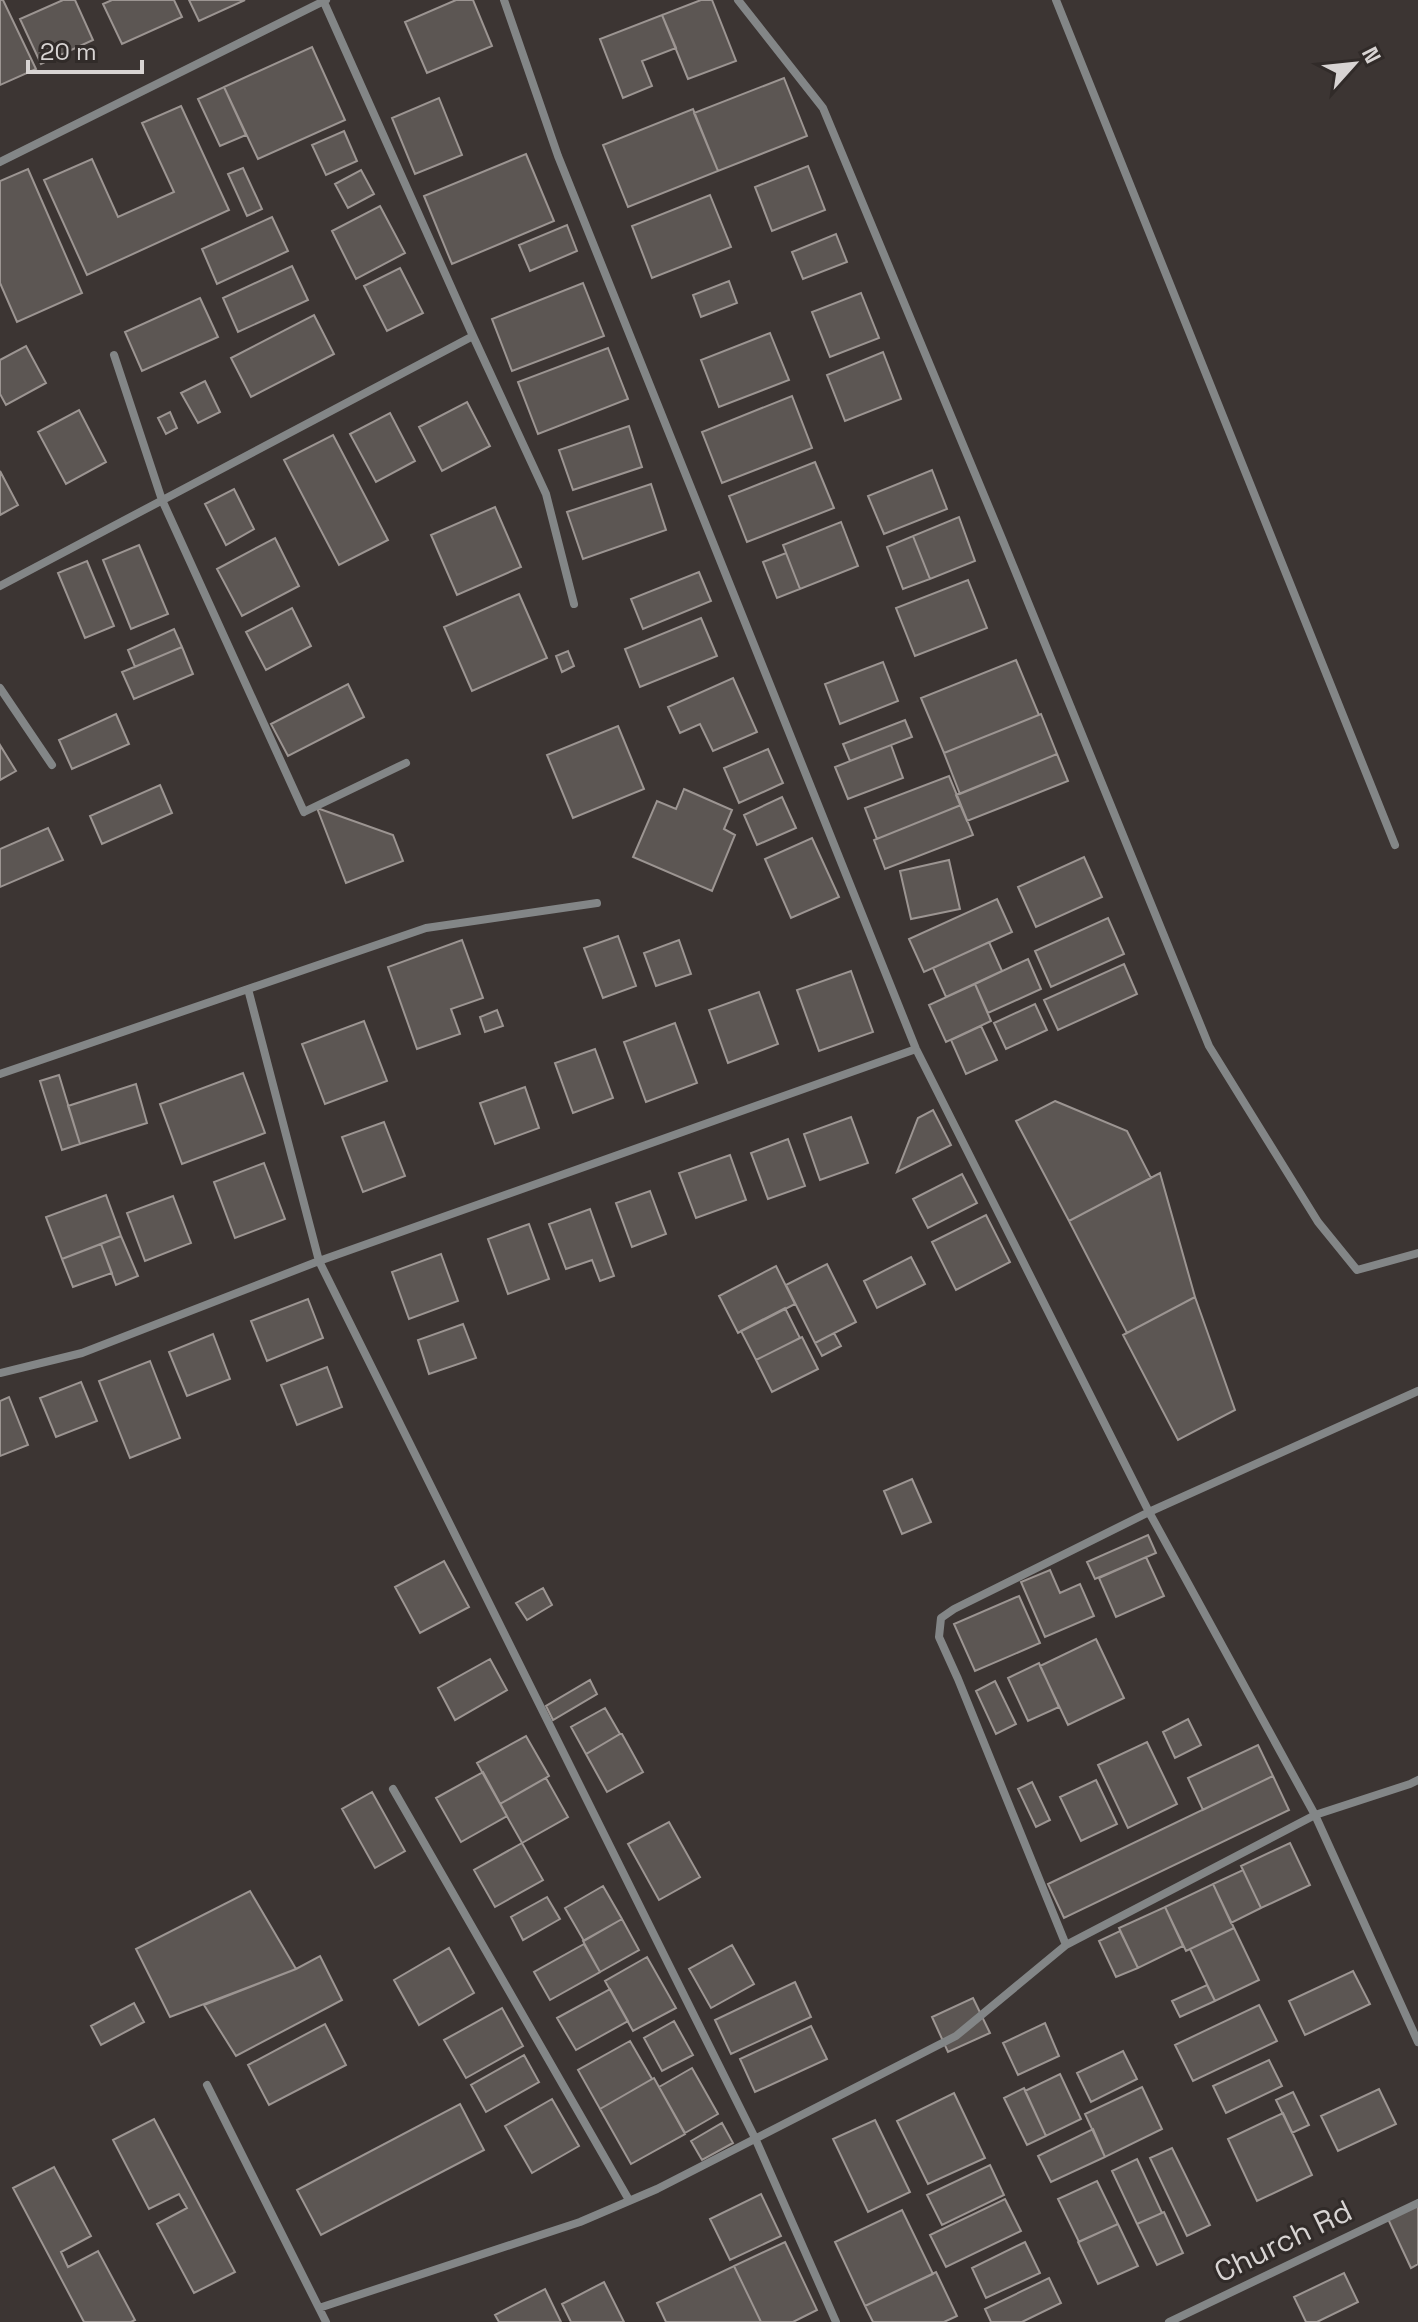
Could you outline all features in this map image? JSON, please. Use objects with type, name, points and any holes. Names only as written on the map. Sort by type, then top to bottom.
[{"type":"street","points":[[0,162],[324,0],[546,494],[574,604]]},
{"type":"street","points":[[504,0],[558,156],[916,1049],[1149,1512],[1315,1815],[1418,2042]]},
{"type":"street","points":[[738,0],[823,108],[1209,1046],[1318,1222],[1357,1270],[1418,1253]]},
{"type":"street","points":[[1056,0],[1395,845]]},
{"type":"street","points":[[0,586],[473,336]]},
{"type":"street","points":[[114,355],[162,500],[304,812],[406,763]]},
{"type":"street","points":[[0,688],[52,765]]},
{"type":"street","points":[[0,1074],[426,928],[597,903]]},
{"type":"street","points":[[248,989],[319,1261],[755,2138],[836,2322]]},
{"type":"street","points":[[0,1373],[82,1353],[319,1261],[916,1049]]},
{"type":"street","points":[[1066,1945],[939,1637],[941,1618],[1149,1512],[1418,1391]]},
{"type":"street","points":[[319,2308],[580,2222],[657,2189],[956,2036],[1066,1945],[1315,1815],[1418,1780]]},
{"type":"street","points":[[393,1789],[629,2200]]},
{"type":"street","points":[[207,2085],[326,2322]]},
{"type":"street","name":"Church Rd","points":[[1169,2322],[1418,2203]]},
{"type":"building","points":[[0,0],[3,0],[36,69],[0,85]]},
{"type":"building","points":[[63,0],[75,0],[93,40],[41,64],[20,19]]},
{"type":"building","points":[[112,0],[174,0],[182,17],[122,44],[103,4]]},
{"type":"building","points":[[189,0],[245,0],[199,21]]},
{"type":"building","points":[[456,0],[473,0],[492,46],[427,73],[405,22]]},
{"type":"building","points":[[701,0],[712,0],[736,61],[688,79],[662,15]]},
{"type":"building","points":[[662,15],[676,48],[642,61],[652,86],[623,98],[600,39]]},
{"type":"building","points":[[312,47],[345,120],[258,159],[224,87]]},
{"type":"building","points":[[784,78],[807,136],[718,171],[694,113]]},
{"type":"building","points":[[224,87],[246,135],[220,146],[198,99]]},
{"type":"building","points":[[439,98],[462,155],[415,174],[392,118]]},
{"type":"building","points":[[181,106],[229,210],[87,275],[44,180],[92,159],[118,217],[174,192],[142,123]]},
{"type":"building","points":[[693,109],[718,171],[628,207],[603,145]]},
{"type":"building","points":[[344,131],[357,161],[326,175],[312,145]]},
{"type":"building","points":[[526,154],[554,221],[452,264],[424,196]]},
{"type":"building","points":[[808,166],[825,210],[772,231],[755,187]]},
{"type":"building","points":[[243,168],[262,209],[247,216],[228,174]]},
{"type":"building","points":[[28,169],[82,293],[17,322],[0,283],[0,181]]},
{"type":"building","points":[[361,170],[374,194],[348,208],[335,184]]},
{"type":"building","points":[[710,195],[731,247],[652,278],[632,226]]},
{"type":"building","points":[[380,206],[405,253],[356,279],[332,231]]},
{"type":"building","points":[[272,217],[288,251],[217,284],[202,249]]},
{"type":"building","points":[[567,225],[577,251],[530,271],[519,245]]},
{"type":"building","points":[[836,234],[847,262],[803,279],[792,252]]},
{"type":"building","points":[[292,266],[308,300],[238,332],[223,298]]},
{"type":"building","points":[[400,268],[423,313],[387,331],[364,286]]},
{"type":"building","points":[[729,281],[737,303],[701,317],[693,295]]},
{"type":"building","points":[[583,283],[604,336],[512,371],[492,319]]},
{"type":"building","points":[[861,293],[879,338],[830,357],[812,312]]},
{"type":"building","points":[[200,298],[218,337],[142,371],[125,332]]},
{"type":"building","points":[[314,315],[334,354],[251,397],[231,358]]},
{"type":"building","points":[[770,333],[789,380],[719,407],[701,360]]},
{"type":"building","points":[[26,346],[46,383],[6,405],[0,394],[0,360]]},
{"type":"building","points":[[608,348],[628,399],[538,434],[518,382]]},
{"type":"building","points":[[883,352],[901,399],[845,421],[827,375]]},
{"type":"building","points":[[205,381],[220,412],[198,423],[181,393]]},
{"type":"building","points":[[792,396],[812,448],[722,483],[702,432]]},
{"type":"building","points":[[467,402],[490,446],[442,471],[419,427]]},
{"type":"building","points":[[79,410],[106,462],[66,484],[38,432]]},
{"type":"building","points":[[170,412],[177,428],[166,434],[158,418]]},
{"type":"building","points":[[390,413],[415,461],[376,482],[350,434]]},
{"type":"building","points":[[629,426],[642,467],[573,490],[559,450]]},
{"type":"building","points":[[333,435],[388,540],[339,565],[284,460]]},
{"type":"building","points":[[815,462],[834,508],[747,542],[729,496]]},
{"type":"building","points":[[932,470],[947,509],[884,534],[868,496]]},
{"type":"building","points":[[0,471],[18,505],[0,515]]},
{"type":"building","points":[[651,484],[666,530],[583,559],[567,512]]},
{"type":"building","points":[[234,489],[254,529],[226,545],[205,504]]},
{"type":"building","points":[[495,507],[521,567],[457,595],[431,535]]},
{"type":"building","points":[[959,517],[975,561],[930,579],[913,536]]},
{"type":"building","points":[[841,522],[858,566],[800,589],[783,545]]},
{"type":"building","points":[[913,536],[930,579],[903,589],[887,547]]},
{"type":"building","points":[[275,538],[299,586],[242,616],[217,569]]},
{"type":"building","points":[[139,545],[168,614],[131,629],[103,560]]},
{"type":"building","points":[[786,553],[800,589],[777,598],[763,562]]},
{"type":"building","points":[[87,561],[114,626],[85,638],[58,573]]},
{"type":"building","points":[[699,572],[711,601],[643,629],[631,599]]},
{"type":"building","points":[[968,580],[987,628],[915,656],[896,608]]},
{"type":"building","points":[[519,594],[547,658],[472,691],[444,627]]},
{"type":"building","points":[[292,608],[311,646],[266,670],[246,632]]},
{"type":"building","points":[[701,618],[717,656],[640,687],[625,649]]},
{"type":"building","points":[[174,629],[182,647],[135,667],[128,650]]},
{"type":"building","points":[[182,647],[193,674],[134,699],[122,672]]},
{"type":"building","points":[[568,651],[574,666],[562,672],[556,656]]},
{"type":"building","points":[[1016,660],[1039,715],[944,753],[921,698]]},
{"type":"building","points":[[883,662],[898,701],[840,724],[825,684]]},
{"type":"building","points":[[733,678],[757,732],[713,751],[700,724],[680,733],[668,707]]},
{"type":"building","points":[[348,684],[364,717],[288,756],[271,724]]},
{"type":"building","points":[[116,714],[129,744],[72,769],[59,740]]},
{"type":"building","points":[[1041,714],[1057,754],[960,794],[944,753]]},
{"type":"building","points":[[905,720],[912,737],[850,761],[843,744]]},
{"type":"building","points":[[618,726],[644,789],[573,818],[547,755]]},
{"type":"building","points":[[0,745],[16,771],[0,780]]},
{"type":"building","points":[[891,745],[903,778],[848,799],[835,767]]},
{"type":"building","points":[[768,749],[783,783],[739,803],[724,768]]},
{"type":"building","points":[[1057,754],[1068,781],[967,821],[956,795]]},
{"type":"building","points":[[949,776],[961,805],[877,839],[865,808]]},
{"type":"building","points":[[160,785],[172,813],[102,844],[90,816]]},
{"type":"building","points":[[684,789],[732,810],[724,829],[735,835],[712,891],[633,857],[657,801],[676,809]]},
{"type":"building","points":[[782,797],[796,828],[757,845],[744,815]]},
{"type":"building","points":[[961,805],[973,835],[885,869],[874,840]]},
{"type":"building","points":[[317,808],[393,835],[403,861],[346,883]]},
{"type":"building","points":[[48,828],[63,860],[0,887],[0,849]]},
{"type":"building","points":[[812,838],[839,897],[791,918],[765,859]]},
{"type":"building","points":[[1084,857],[1102,897],[1036,927],[1018,887]]},
{"type":"building","points":[[949,860],[960,909],[911,919],[900,871]]},
{"type":"building","points":[[997,899],[1012,932],[924,972],[909,939]]},
{"type":"building","points":[[1108,918],[1124,954],[1051,987],[1035,951]]},
{"type":"building","points":[[618,936],[636,986],[603,998],[584,948]]},
{"type":"building","points":[[462,940],[483,998],[451,1009],[460,1034],[417,1049],[388,967]]},
{"type":"building","points":[[679,940],[691,974],[656,986],[644,953]]},
{"type":"building","points":[[989,942],[1002,971],[946,997],[933,968]]},
{"type":"building","points":[[1028,959],[1041,989],[988,1013],[975,984]]},
{"type":"building","points":[[1124,964],[1137,994],[1058,1030],[1044,1000]]},
{"type":"building","points":[[851,971],[873,1032],[819,1051],[797,990]]},
{"type":"building","points":[[975,984],[991,1021],[946,1042],[929,1005]]},
{"type":"building","points":[[759,992],[778,1044],[728,1063],[709,1010]]},
{"type":"building","points":[[1035,1004],[1047,1030],[1006,1049],[994,1023]]},
{"type":"building","points":[[497,1010],[503,1026],[485,1032],[480,1017]]},
{"type":"building","points":[[364,1021],[387,1081],[325,1104],[302,1044]]},
{"type":"building","points":[[675,1023],[697,1083],[646,1102],[624,1042]]},
{"type":"building","points":[[981,1026],[997,1060],[966,1074],[951,1040]]},
{"type":"building","points":[[595,1049],[613,1098],[573,1113],[555,1063]]},
{"type":"building","points":[[243,1073],[265,1133],[182,1164],[160,1104]]},
{"type":"building","points":[[59,1075],[80,1144],[62,1150],[40,1081]]},
{"type":"building","points":[[136,1084],[147,1123],[80,1144],[68,1106]]},
{"type":"building","points":[[525,1087],[539,1128],[495,1144],[480,1103]]},
{"type":"building","points":[[1055,1101],[1127,1131],[1151,1178],[1069,1221],[1016,1121]]},
{"type":"building","points":[[933,1110],[951,1145],[897,1172],[918,1118]]},
{"type":"building","points":[[851,1117],[868,1163],[820,1180],[804,1134]]},
{"type":"building","points":[[384,1122],[405,1176],[363,1192],[342,1137]]},
{"type":"building","points":[[788,1139],[805,1186],[768,1199],[751,1153]]},
{"type":"building","points":[[730,1155],[746,1200],[696,1218],[679,1173]]},
{"type":"building","points":[[264,1163],[285,1219],[235,1238],[214,1182]]},
{"type":"building","points":[[1160,1173],[1195,1297],[1127,1333],[1069,1221]]},
{"type":"building","points":[[962,1174],[977,1203],[928,1228],[913,1199]]},
{"type":"building","points":[[650,1191],[666,1234],[632,1247],[616,1203]]},
{"type":"building","points":[[106,1195],[121,1236],[62,1259],[46,1217]]},
{"type":"building","points":[[173,1196],[191,1243],[145,1261],[127,1213]]},
{"type":"building","points":[[590,1209],[614,1276],[600,1281],[592,1260],[566,1269],[549,1224]]},
{"type":"building","points":[[986,1215],[1010,1262],[956,1290],[932,1242]]},
{"type":"building","points":[[529,1224],[549,1279],[508,1294],[488,1239]]},
{"type":"building","points":[[121,1236],[138,1276],[116,1285],[101,1244]]},
{"type":"building","points":[[101,1244],[112,1273],[73,1287],[62,1259]]},
{"type":"building","points":[[441,1254],[458,1301],[409,1319],[392,1272]]},
{"type":"building","points":[[911,1257],[925,1284],[877,1308],[864,1281]]},
{"type":"building","points":[[827,1264],[856,1322],[815,1343],[786,1285]]},
{"type":"building","points":[[776,1266],[795,1304],[738,1333],[719,1296]]},
{"type":"building","points":[[1195,1297],[1235,1410],[1178,1440],[1123,1335]]},
{"type":"building","points":[[308,1299],[323,1338],[267,1361],[251,1321]]},
{"type":"building","points":[[785,1308],[800,1338],[756,1360],[741,1331]]},
{"type":"building","points":[[463,1324],[476,1358],[429,1374],[418,1340]]},
{"type":"building","points":[[834,1333],[841,1346],[822,1356],[815,1343]]},
{"type":"building","points":[[213,1334],[230,1379],[187,1396],[169,1352]]},
{"type":"building","points":[[802,1337],[818,1369],[772,1392],[756,1360]]},
{"type":"building","points":[[150,1361],[180,1438],[130,1458],[99,1381]]},
{"type":"building","points":[[327,1367],[342,1407],[297,1425],[281,1385]]},
{"type":"building","points":[[81,1382],[97,1421],[56,1437],[40,1398]]},
{"type":"building","points":[[9,1397],[28,1445],[0,1456],[0,1401]]},
{"type":"building","points":[[912,1479],[931,1522],[902,1534],[884,1491]]},
{"type":"building","points":[[1148,1535],[1156,1553],[1095,1579],[1087,1562]]},
{"type":"building","points":[[1146,1557],[1164,1596],[1116,1617],[1099,1578]]},
{"type":"building","points":[[444,1561],[469,1607],[420,1633],[395,1587]]},
{"type":"building","points":[[1050,1570],[1060,1593],[1080,1584],[1094,1616],[1045,1637],[1021,1582]]},
{"type":"building","points":[[543,1588],[552,1605],[527,1620],[516,1603]]},
{"type":"building","points":[[1019,1596],[1040,1643],[975,1671],[954,1624]]},
{"type":"building","points":[[1096,1639],[1124,1698],[1068,1725],[1040,1666]]},
{"type":"building","points":[[490,1659],[507,1690],[455,1720],[438,1688]]},
{"type":"building","points":[[1039,1663],[1059,1707],[1028,1721],[1008,1678]]},
{"type":"building","points":[[590,1680],[597,1694],[553,1720],[546,1706]]},
{"type":"building","points":[[995,1681],[1016,1724],[996,1734],[976,1691]]},
{"type":"building","points":[[605,1708],[620,1734],[586,1754],[571,1727]]},
{"type":"building","points":[[1188,1719],[1201,1745],[1175,1758],[1163,1732]]},
{"type":"building","points":[[620,1734],[643,1772],[607,1792],[586,1754]]},
{"type":"building","points":[[526,1736],[549,1776],[500,1804],[477,1763]]},
{"type":"building","points":[[1147,1742],[1177,1804],[1128,1828],[1098,1765]]},
{"type":"building","points":[[1258,1745],[1273,1776],[1203,1810],[1188,1778]]},
{"type":"building","points":[[483,1772],[507,1816],[461,1842],[436,1798]]},
{"type":"building","points":[[1273,1776],[1289,1810],[1064,1918],[1048,1884]]},
{"type":"building","points":[[546,1778],[568,1817],[522,1843],[500,1804]]},
{"type":"building","points":[[1096,1780],[1117,1824],[1081,1841],[1060,1797]]},
{"type":"building","points":[[1032,1782],[1050,1820],[1036,1827],[1018,1789]]},
{"type":"building","points":[[372,1792],[405,1851],[375,1868],[342,1809]]},
{"type":"building","points":[[669,1822],[700,1877],[659,1900],[628,1844]]},
{"type":"building","points":[[522,1843],[543,1880],[495,1907],[474,1870]]},
{"type":"building","points":[[1290,1843],[1310,1885],[1261,1908],[1241,1866]]},
{"type":"building","points":[[1243,1870],[1261,1908],[1231,1923],[1213,1884]]},
{"type":"building","points":[[1213,1884],[1234,1928],[1186,1951],[1165,1907]]},
{"type":"building","points":[[603,1886],[622,1919],[584,1941],[565,1908]]},
{"type":"building","points":[[250,1891],[296,1969],[170,2017],[136,1949]]},
{"type":"building","points":[[547,1897],[560,1919],[523,1940],[511,1917]]},
{"type":"building","points":[[1165,1907],[1183,1946],[1138,1968],[1119,1928]]},
{"type":"building","points":[[622,1919],[639,1950],[600,1972],[583,1941]]},
{"type":"building","points":[[1234,1928],[1259,1980],[1215,2001],[1190,1949]]},
{"type":"building","points":[[1120,1931],[1138,1968],[1116,1977],[1099,1941]]},
{"type":"building","points":[[584,1944],[600,1972],[550,2000],[534,1972]]},
{"type":"building","points":[[732,1945],[754,1984],[711,2008],[689,1969]]},
{"type":"building","points":[[449,1948],[474,1993],[419,2025],[394,1980]]},
{"type":"building","points":[[320,1956],[342,2000],[236,2056],[204,2005],[296,1969]]},
{"type":"building","points":[[647,1957],[676,2008],[633,2031],[605,1981]]},
{"type":"building","points":[[1353,1971],[1370,2004],[1305,2035],[1289,2001]]},
{"type":"building","points":[[795,1982],[811,2017],[731,2054],[715,2020]]},
{"type":"building","points":[[1207,1985],[1215,2001],[1180,2017],[1172,2001]]},
{"type":"building","points":[[610,1989],[628,2021],[576,2050],[557,2018]]},
{"type":"building","points":[[973,1998],[990,2033],[948,2052],[932,2017]]},
{"type":"building","points":[[134,2003],[144,2022],[101,2045],[91,2026]]},
{"type":"building","points":[[1259,2005],[1277,2041],[1193,2081],[1175,2045]]},
{"type":"building","points":[[502,2008],[523,2046],[466,2078],[444,2040]]},
{"type":"building","points":[[674,2021],[693,2055],[662,2071],[644,2038]]},
{"type":"building","points":[[1045,2023],[1059,2056],[1018,2075],[1003,2043]]},
{"type":"building","points":[[325,2024],[346,2065],[269,2105],[248,2065]]},
{"type":"building","points":[[811,2026],[827,2059],[755,2092],[740,2059]]},
{"type":"building","points":[[630,2041],[652,2079],[600,2109],[578,2070]]},
{"type":"building","points":[[1123,2051],[1137,2079],[1091,2102],[1077,2073]]},
{"type":"building","points":[[524,2055],[539,2082],[486,2112],[471,2085]]},
{"type":"building","points":[[1269,2060],[1282,2086],[1226,2113],[1213,2086]]},
{"type":"building","points":[[692,2068],[718,2114],[685,2133],[659,2087]]},
{"type":"building","points":[[1060,2074],[1081,2119],[1046,2136],[1025,2091]]},
{"type":"building","points":[[654,2078],[685,2134],[631,2164],[600,2109]]},
{"type":"building","points":[[1142,2087],[1162,2129],[1105,2157],[1085,2114]]},
{"type":"building","points":[[1024,2088],[1046,2136],[1027,2145],[1004,2098]]},
{"type":"building","points":[[1379,2089],[1396,2124],[1338,2151],[1321,2116]]},
{"type":"building","points":[[1293,2092],[1309,2125],[1292,2133],[1276,2100]]},
{"type":"building","points":[[954,2093],[985,2158],[928,2184],[897,2121]]},
{"type":"building","points":[[552,2099],[579,2146],[532,2173],[505,2126]]},
{"type":"building","points":[[460,2104],[484,2150],[321,2235],[297,2190]]},
{"type":"building","points":[[1283,2113],[1312,2175],[1257,2201],[1228,2139]]},
{"type":"building","points":[[154,2119],[235,2272],[194,2293],[157,2224],[187,2208],[179,2194],[149,2209],[113,2140]]},
{"type":"building","points":[[875,2120],[910,2192],[868,2212],[833,2139]]},
{"type":"building","points":[[722,2123],[733,2143],[702,2160],[691,2141]]},
{"type":"building","points":[[1093,2129],[1105,2157],[1051,2182],[1038,2156]]},
{"type":"building","points":[[1172,2148],[1210,2225],[1187,2236],[1150,2158]]},
{"type":"building","points":[[1137,2159],[1162,2213],[1137,2224],[1112,2171]]},
{"type":"building","points":[[990,2165],[1004,2195],[942,2225],[927,2195]]},
{"type":"building","points":[[54,2167],[91,2236],[61,2252],[68,2267],[98,2251],[135,2320],[84,2322],[13,2188]]},
{"type":"building","points":[[1097,2181],[1118,2224],[1079,2242],[1058,2199]]},
{"type":"building","points":[[761,2194],[781,2236],[730,2260],[710,2219]]},
{"type":"building","points":[[1005,2199],[1021,2231],[946,2267],[930,2235]]},
{"type":"building","points":[[1418,2205],[1418,2264],[1411,2268],[1388,2219]]},
{"type":"building","points":[[902,2210],[933,2274],[865,2306],[835,2242]]},
{"type":"building","points":[[1164,2212],[1183,2253],[1157,2265],[1137,2224]]},
{"type":"building","points":[[1118,2224],[1138,2266],[1098,2284],[1078,2242]]},
{"type":"building","points":[[785,2242],[817,2310],[793,2322],[761,2322],[734,2266]]},
{"type":"building","points":[[1025,2242],[1040,2273],[986,2298],[972,2268]]},
{"type":"building","points":[[734,2266],[761,2322],[666,2322],[657,2303]]},
{"type":"building","points":[[936,2272],[957,2316],[944,2322],[873,2322],[865,2306]]},
{"type":"building","points":[[1344,2273],[1358,2302],[1317,2322],[1306,2322],[1294,2297]]},
{"type":"building","points":[[1049,2278],[1061,2303],[1022,2322],[991,2322],[985,2309]]},
{"type":"building","points":[[604,2282],[624,2322],[571,2322],[562,2304]]},
{"type":"building","points":[[545,2289],[561,2322],[499,2322],[495,2315]]}]
